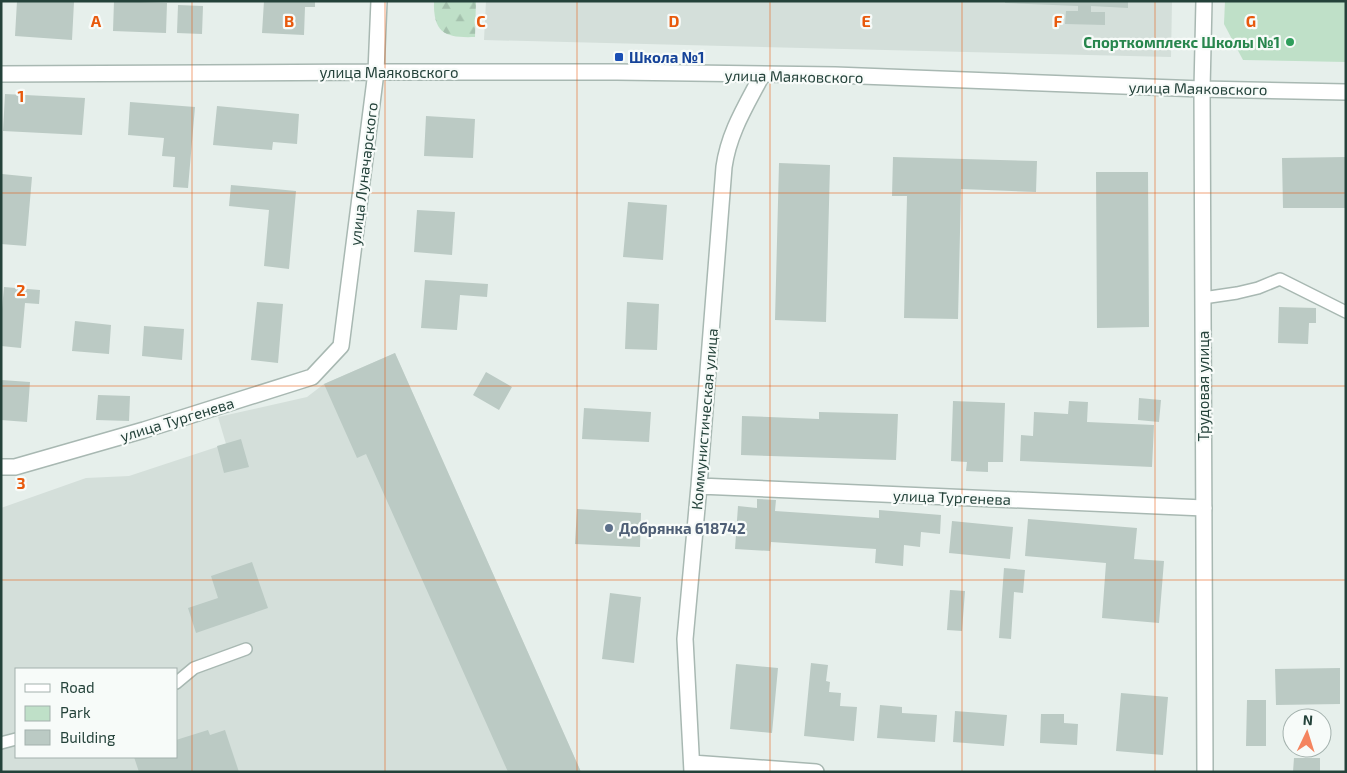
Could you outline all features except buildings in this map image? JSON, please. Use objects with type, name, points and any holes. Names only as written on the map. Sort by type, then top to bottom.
[{"type":"street","name":"улица Луначарского","points":[[341,346],[376,72],[379,1]]},
{"type":"street","name":"Трудовая улица","points":[[1204,1],[1202,89],[1205,772]]},
{"type":"street","name":"улица Маяковского","points":[[1,74],[617,72],[836,75],[1202,89],[1346,92]]},
{"type":"street","name":"Коммунистическая улица","points":[[692,767],[685,639],[724,167],[728,146],[736,125],[762,75]]},
{"type":"street","name":"улица Тургенева","points":[[1,468],[15,467],[144,430],[312,377],[341,346]]},
{"type":"street","name":"улица Тургенева","points":[[699,486],[1204,508]]},
{"type":"street","points":[[692,767],[816,772]]},
{"type":"lane","points":[[1203,298],[1258,288],[1280,279],[1346,312]]},
{"type":"lane","points":[[178,681],[194,668],[246,649]]},
{"type":"lane","points":[[1,743],[15,739]]},
{"type":"shaded area","points":[[486,1],[1172,1],[1171,57],[484,40]]},
{"type":"shaded area","points":[[395,353],[581,772],[1,772],[1,508],[86,478],[129,476],[226,444],[218,417],[307,397],[324,384]]},
{"type":"green space","points":[[434,1],[476,1],[475,37],[449,35],[443,32],[436,21]]},
{"type":"green space","name":"Спорткомплекс Школы №1","points":[[1225,1],[1346,1],[1346,62],[1243,60],[1224,24]]},
{"type":"place","name":"Спорткомплекс Школы №1","points":[[1290,42]]},
{"type":"place","name":"Школа №1","points":[[619,57]]},
{"type":"place","name":"Добрянка 618742","points":[[609,528]]}]
